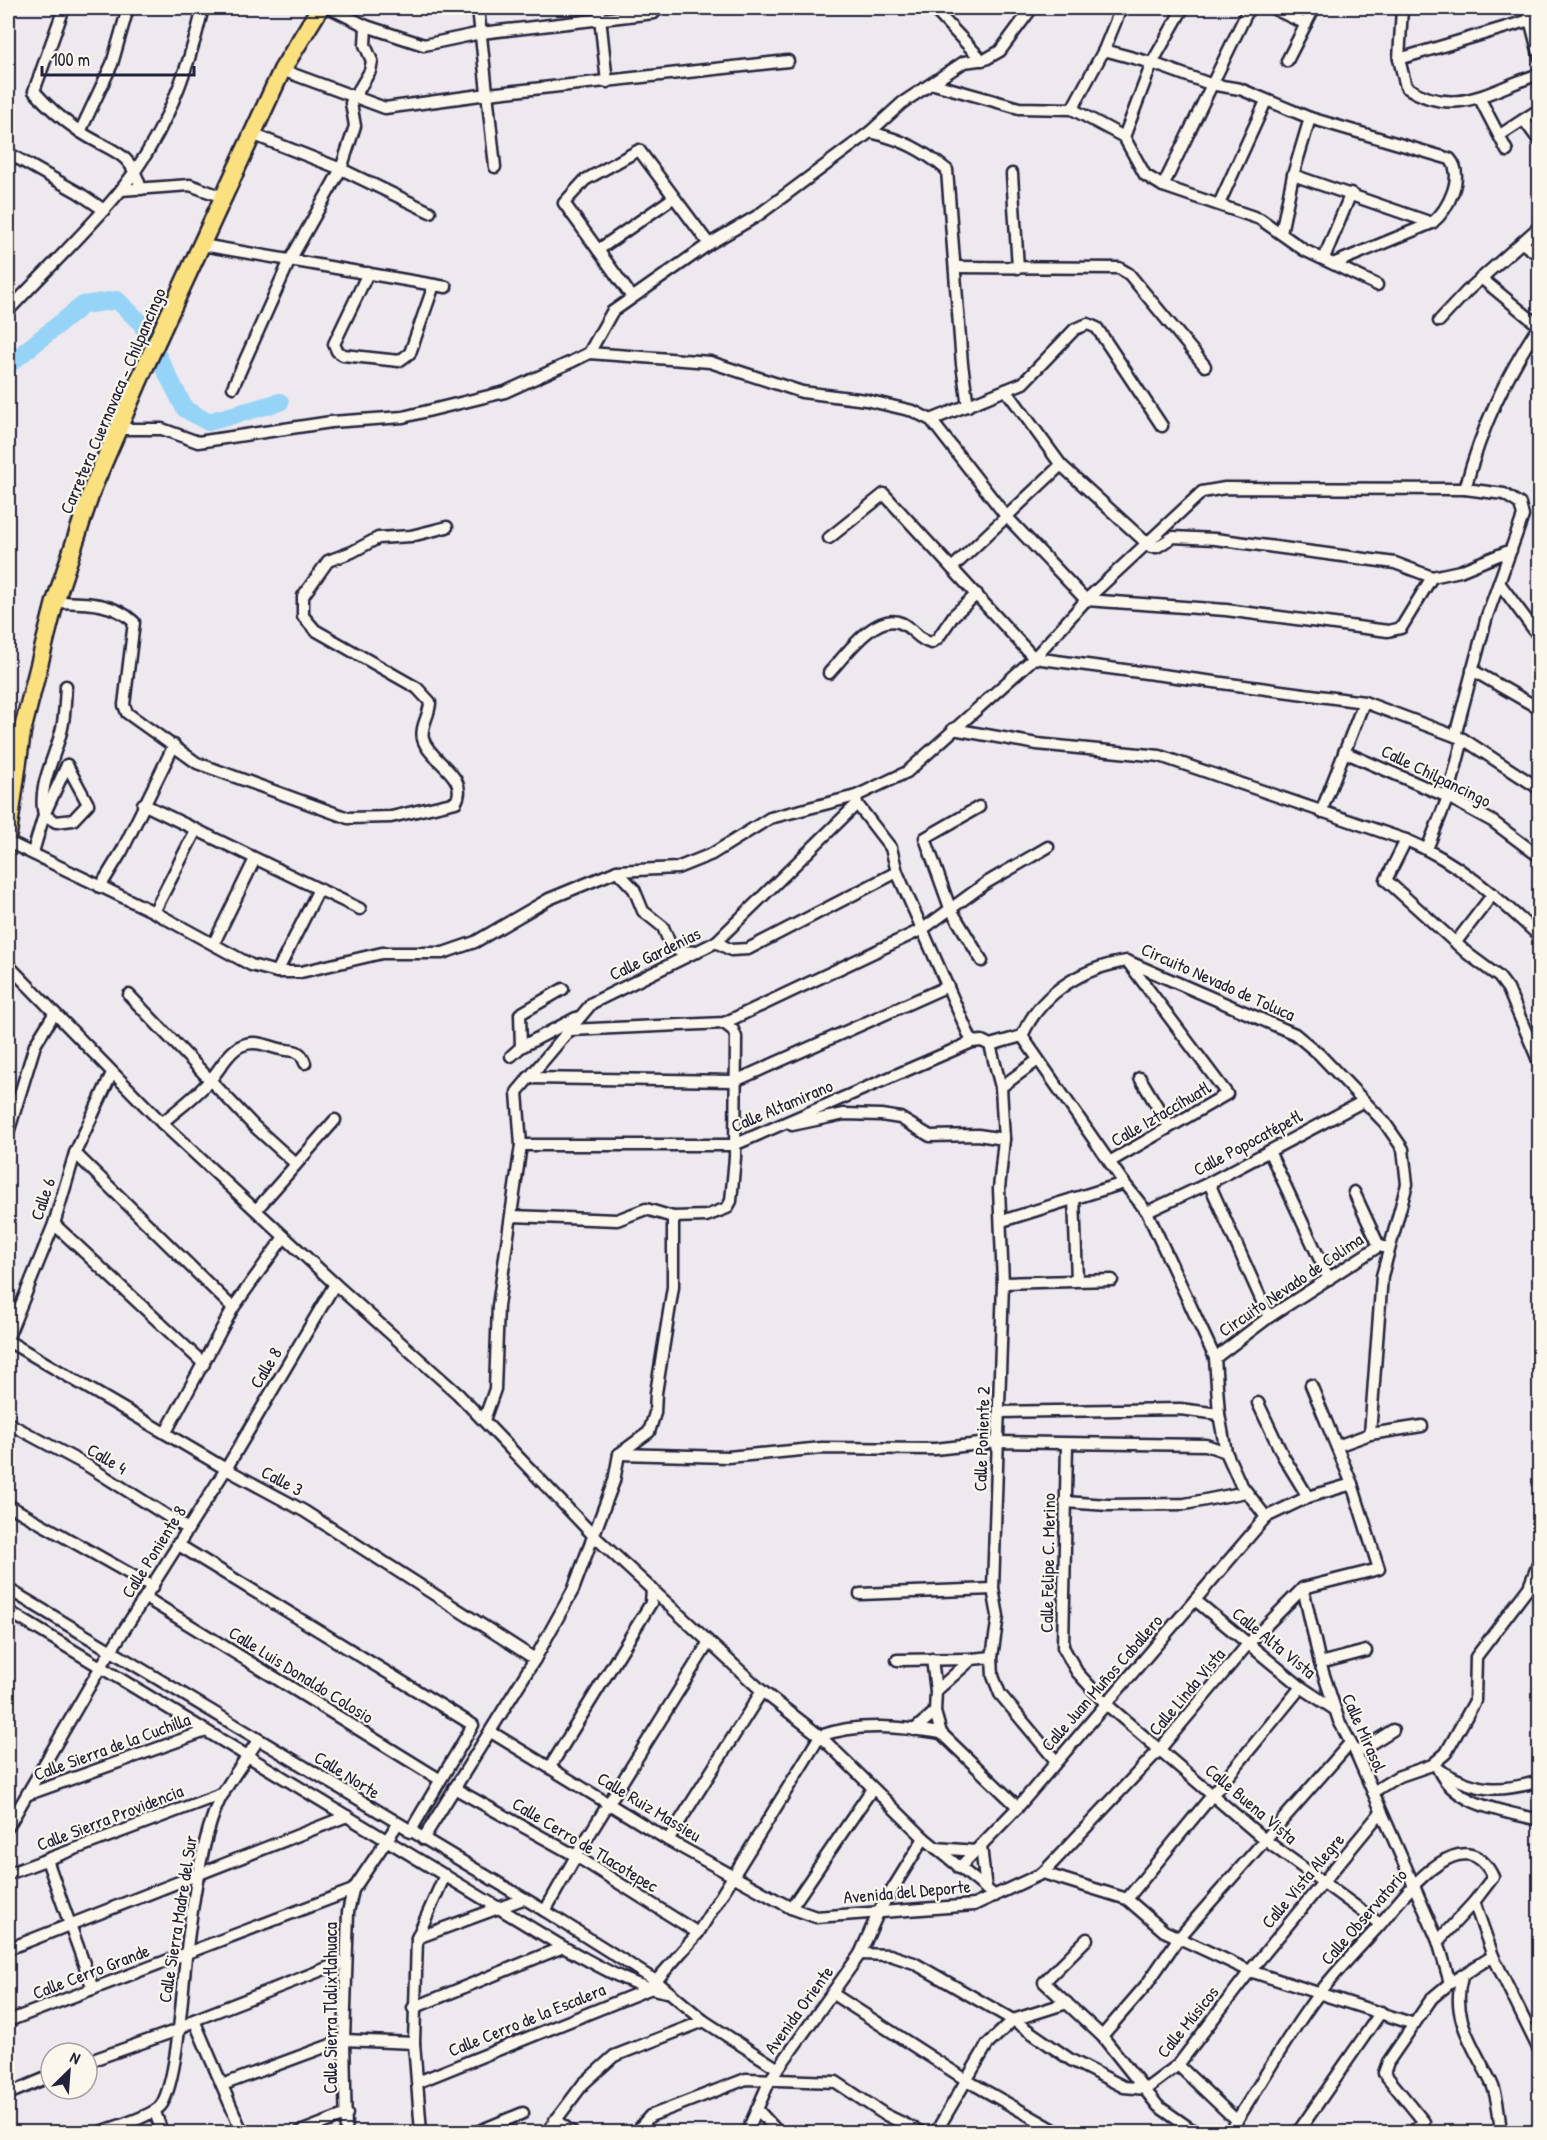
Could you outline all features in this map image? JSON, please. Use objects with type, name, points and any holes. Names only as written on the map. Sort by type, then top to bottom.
[{"type":"main road","name":"Carretera Cuernavaca - Chilpancingo","points":[[8,834],[22,732],[55,602],[93,488],[144,369],[165,329],[282,69],[320,8]]},
{"type":"street","points":[[64,8],[34,91],[80,132],[119,152],[136,170],[141,189]]},
{"type":"street","points":[[80,132],[112,64],[128,8]]},
{"type":"street","points":[[8,311],[104,210],[136,170],[175,98],[203,8]]},
{"type":"street","points":[[330,8],[366,26],[424,45],[481,33],[601,21],[654,13]]},
{"type":"street","points":[[478,8],[495,167]]},
{"type":"street","points":[[599,8],[607,82]]},
{"type":"street","points":[[933,8],[982,60]]},
{"type":"street","points":[[589,353],[612,312],[709,244],[757,216],[870,132],[902,103],[934,84],[964,62],[982,60],[1000,51],[1031,8]]},
{"type":"street","points":[[1072,109],[1104,50],[1121,8]]},
{"type":"street","points":[[1124,137],[1152,63],[1183,8]]},
{"type":"street","points":[[1163,186],[1210,84],[1249,8]]},
{"type":"street","points":[[1272,8],[1306,24]]},
{"type":"street","points":[[1287,61],[1314,8]]},
{"type":"street","points":[[1402,8],[1399,59],[1406,87],[1414,92],[1444,103],[1480,99],[1497,89],[1539,74]]},
{"type":"street","points":[[1527,8],[1539,58]]},
{"type":"street","points":[[1399,59],[1530,20]]},
{"type":"street","points":[[233,387],[289,262],[341,169],[355,126],[351,103],[353,96],[370,71],[372,61],[365,45],[366,26]]},
{"type":"street","points":[[1104,50],[1152,63],[1210,84],[1240,89],[1310,118],[1450,159],[1456,165],[1457,174],[1445,212],[1432,223],[1335,263]]},
{"type":"street","points":[[282,69],[385,108],[488,94],[789,61]]},
{"type":"street","points":[[934,84],[1019,108],[1072,109],[1124,137],[1145,175],[1163,186],[1260,219],[1304,250],[1377,285]]},
{"type":"street","points":[[1480,99],[1507,151]]},
{"type":"street","points":[[1219,204],[1266,101]]},
{"type":"street","points":[[1500,135],[1539,109]]},
{"type":"street","points":[[1281,233],[1293,175],[1310,118]]},
{"type":"street","points":[[1524,120],[1539,142]]},
{"type":"street","points":[[870,132],[902,140],[926,153],[947,170],[968,406]]},
{"type":"street","points":[[252,134],[341,169],[430,212]]},
{"type":"street","points":[[632,297],[564,203],[585,180],[639,150],[709,244]]},
{"type":"street","points":[[8,153],[79,193],[104,210]]},
{"type":"street","points":[[1012,174],[1018,268]]},
{"type":"street","points":[[1293,175],[1351,193],[1432,223]]},
{"type":"street","points":[[121,190],[190,185],[223,197]]},
{"type":"street","points":[[1324,258],[1351,193]]},
{"type":"street","points":[[597,250],[673,198]]},
{"type":"street","points":[[1440,321],[1481,278],[1539,226]]},
{"type":"street","points":[[1522,243],[1539,256]]},
{"type":"street","points":[[202,245],[289,262],[446,287]]},
{"type":"street","points":[[955,267],[1119,268],[1129,274],[1205,366]]},
{"type":"street","points":[[368,273],[334,344],[337,351],[343,355],[399,361],[405,358],[410,353],[434,285]]},
{"type":"street","points":[[1465,489],[1484,424],[1509,374],[1539,324],[1481,278]]},
{"type":"street","points":[[931,420],[1023,382],[1075,329],[1088,324],[1097,328],[1161,426]]},
{"type":"street","points":[[119,429],[162,429],[198,442],[331,422],[402,417],[505,392],[589,353],[710,362],[802,392],[866,400],[913,411],[931,420],[1006,516],[1086,600],[1226,610],[1388,631],[1401,628],[1432,577]]},
{"type":"street","points":[[1006,390],[1061,465],[1144,543],[1157,547],[1173,537],[1215,539],[1395,563],[1432,577],[1460,571],[1511,550]]},
{"type":"street","points":[[952,568],[1061,465]]},
{"type":"street","points":[[8,842],[154,912],[214,943],[250,965],[277,972],[301,972],[382,953],[443,952],[475,942],[549,899],[617,871],[677,868],[712,854],[770,818],[857,800],[907,772],[1034,658],[1086,600],[1144,543],[1202,492],[1225,488],[1465,489],[1504,494],[1520,504],[1523,516],[1472,670],[1448,797],[1427,849]]},
{"type":"street","points":[[829,538],[884,494],[1034,658],[1364,702],[1459,737],[1539,789]]},
{"type":"street","points":[[55,602],[99,603],[125,614],[134,622],[124,705],[135,721],[174,745],[197,763],[348,818],[391,818],[456,802],[460,794],[459,784],[423,741],[422,730],[430,713],[430,702],[417,688],[315,630],[303,616],[303,596],[328,561],[352,552],[378,538],[411,536],[447,527]]},
{"type":"street","points":[[1500,584],[1539,638]]},
{"type":"street","points":[[829,673],[874,626],[886,621],[901,623],[922,641],[931,644],[938,639],[954,615],[977,594]]},
{"type":"street","points":[[1472,670],[1539,709]]},
{"type":"street","points":[[33,852],[44,815],[67,765],[88,804],[73,820],[56,822],[44,815],[42,807],[48,771],[63,728],[66,686]]},
{"type":"street","points":[[1320,812],[1364,702]]},
{"type":"street","points":[[953,729],[1037,744],[1160,756],[1406,840],[1427,849],[1492,894],[1537,934]]},
{"type":"street","points":[[100,887],[122,851],[143,804],[174,745]]},
{"type":"street","name":"Calle Chilpancingo","points":[[1344,752],[1448,797],[1492,821],[1539,858]]},
{"type":"street","points":[[857,800],[891,848],[897,872],[972,1042],[982,1041],[990,1045],[1022,1035],[1124,1183],[1147,1212],[1215,1358],[1219,1414],[1226,1452],[1246,1492],[1266,1517],[1308,1497],[1352,1484]]},
{"type":"street","name":"Calle Gardenias","points":[[521,1145],[517,1092],[592,1003],[716,942],[857,800]]},
{"type":"street","points":[[143,804],[360,909]]},
{"type":"street","points":[[979,807],[925,838],[950,908],[982,961]]},
{"type":"street","points":[[154,912],[196,830]]},
{"type":"street","points":[[1406,840],[1386,879],[1499,977],[1508,989],[1539,1065]]},
{"type":"street","points":[[570,1030],[724,1023],[923,929],[986,883],[1048,847]]},
{"type":"street","points":[[214,943],[255,859]]},
{"type":"street","points":[[617,871],[634,889],[643,911],[663,927],[670,944],[679,951],[699,952]]},
{"type":"street","points":[[716,942],[731,950],[748,949],[897,872]]},
{"type":"street","points":[[277,972],[318,889]]},
{"type":"street","points":[[1456,942],[1492,894]]},
{"type":"street","name":"Circuito Nevado de Toluca","points":[[1022,1035],[1030,1019],[1057,991],[1100,965],[1127,961],[1295,1034],[1319,1054],[1362,1102],[1385,1123],[1403,1149],[1407,1184],[1384,1247],[1370,1434]]},
{"type":"street","name":"Calle Iztaccíhuatl","points":[[1111,1161],[1227,1094],[1127,961]]},
{"type":"street","points":[[8,965],[162,1123],[484,1420],[593,1535],[762,1691],[820,1736],[935,1848],[990,1892]]},
{"type":"street","points":[[528,1078],[735,1081],[948,986]]},
{"type":"street","points":[[520,1047],[520,1014],[563,989]]},
{"type":"street","points":[[129,995],[296,1164]]},
{"type":"street","points":[[8,1133],[35,1045],[54,1014]]},
{"type":"street","points":[[511,1056],[520,1047],[582,1016]]},
{"type":"street","points":[[512,1216],[617,1220],[646,1209],[673,1216],[705,1216],[727,1208],[731,1201],[735,1157],[736,1037],[733,1030],[724,1023]]},
{"type":"street","name":"Calle Altamirano","points":[[521,1145],[734,1145],[972,1042]]},
{"type":"street","points":[[162,1123],[211,1080],[224,1061],[243,1045],[264,1043],[280,1049],[295,1050],[302,1054],[305,1063]]},
{"type":"street","name":"Calle Poniente 2","points":[[990,1045],[1001,1087],[1004,1139],[999,1189],[1003,1283],[1000,1352],[1001,1412],[993,1589],[998,1616],[992,1658],[993,1676],[1000,1694],[1056,1761]]},
{"type":"street","points":[[1001,1087],[1038,1060]]},
{"type":"street","name":"Calle 6","points":[[8,1339],[54,1224],[75,1153],[112,1073]]},
{"type":"street","points":[[1140,1078],[1169,1126]]},
{"type":"street","name":"Calle Popocatépetl","points":[[1147,1212],[1209,1184],[1362,1102]]},
{"type":"street","points":[[735,1157],[759,1139],[795,1124],[844,1114],[900,1118],[930,1136],[978,1135],[1004,1139]]},
{"type":"street","points":[[256,1209],[335,1120]]},
{"type":"street","points":[[484,1420],[495,1389],[498,1306],[521,1145]]},
{"type":"street","points":[[1269,1151],[1329,1279]]},
{"type":"street","points":[[75,1153],[233,1308]]},
{"type":"street","points":[[1002,1221],[1124,1183]]},
{"type":"street","points":[[1209,1184],[1269,1317]]},
{"type":"street","points":[[1354,1192],[1384,1247]]},
{"type":"street","points":[[1074,1198],[1077,1280]]},
{"type":"street","points":[[423,1839],[535,1659],[573,1590],[614,1481],[619,1454],[649,1431],[656,1413],[656,1393],[673,1287],[673,1216]]},
{"type":"street","points":[[54,1224],[204,1364]]},
{"type":"street","points":[[166,1432],[233,1308],[284,1237]]},
{"type":"street","name":"Circuito Nevado de Colima","points":[[1215,1358],[1269,1317],[1384,1247]]},
{"type":"street","points":[[1003,1283],[1112,1280]]},
{"type":"street","name":"Calle 8","points":[[226,1469],[335,1284]]},
{"type":"street","name":"Calle 3","points":[[8,1339],[226,1469],[304,1511],[535,1659]]},
{"type":"street","points":[[1303,1588],[1379,1569],[1352,1484],[1311,1385]]},
{"type":"street","points":[[1258,1403],[1283,1456],[1308,1497]]},
{"type":"street","points":[[1001,1412],[1180,1410],[1219,1414]]},
{"type":"street","name":"Calle 4","points":[[8,1423],[88,1466],[188,1528]]},
{"type":"street","points":[[1337,1446],[1370,1434],[1422,1426]]},
{"type":"street","points":[[619,1454],[728,1457],[822,1448],[935,1449],[998,1442],[1206,1445],[1226,1452]]},
{"type":"street","name":"Calle Felipe C. Merino","points":[[1066,1444],[1064,1647],[1077,1672],[1106,1704]]},
{"type":"street","name":"Calle Poniente 8","points":[[99,1668],[146,1598],[177,1544],[226,1469]]},
{"type":"street","points":[[1065,1502],[1108,1505],[1185,1504],[1246,1492]]},
{"type":"street","points":[[8,1505],[153,1587]]},
{"type":"street","name":"Calle Juan Muños Caballero","points":[[959,1868],[1018,1807],[1266,1517]]},
{"type":"street","points":[[177,1544],[473,1725],[439,1779],[410,1832]]},
{"type":"street","points":[[1373,1792],[1397,1777],[1435,1767],[1446,1753],[1474,1701],[1476,1657],[1529,1587],[1539,1559]]},
{"type":"street","name":"Calle Linda Vista","points":[[1043,1873],[1160,1749],[1248,1644],[1303,1588]]},
{"type":"street","name":"Calle Mirasol","points":[[1303,1588],[1320,1663],[1335,1709],[1373,1792],[1411,1885],[1438,1941],[1450,1983]]},
{"type":"street","name":"Calle Norte","points":[[8,1589],[397,1825],[544,1911],[652,1985]]},
{"type":"street","points":[[550,1767],[651,1603],[652,1589]]},
{"type":"street","points":[[860,1594],[993,1589]]},
{"type":"street","name":"Calle Luis Donaldo Colosio","points":[[146,1598],[439,1779]]},
{"type":"street","name":"Calle Alta Vista","points":[[1195,1600],[1301,1687],[1335,1709]]},
{"type":"street","name":"Calle Norte","points":[[8,1611],[563,1947],[667,1992],[704,2021],[777,2068]]},
{"type":"street","points":[[544,1911],[709,1642]]},
{"type":"street","points":[[1320,1663],[1366,1651]]},
{"type":"street","points":[[897,1660],[992,1658]]},
{"type":"street","points":[[933,1659],[936,1690],[935,1712],[941,1733],[1018,1807]]},
{"type":"street","points":[[936,1690],[972,1659]]},
{"type":"street","points":[[8,1827],[99,1668]]},
{"type":"street","points":[[1127,1899],[1214,1796],[1301,1687]]},
{"type":"street","points":[[668,1840],[762,1691]]},
{"type":"street","name":"Calle Buena Vista","points":[[1106,1704],[1265,1840],[1380,1924]]},
{"type":"street","points":[[914,1730],[935,1712]]},
{"type":"street","points":[[652,1985],[698,1933],[820,1736],[838,1730],[868,1727],[941,1733]]},
{"type":"street","points":[[1102,2036],[1147,1984],[1182,1935],[1265,1840],[1353,1748],[1393,1730]]},
{"type":"street","name":"Calle Sierra de la Cuchilla","points":[[28,1794],[206,1731]]},
{"type":"street","name":"Calle Ruiz Massieu","points":[[491,1732],[611,1803],[668,1840],[791,1908]]},
{"type":"street","name":"Calle Sierra Madre del Sur","points":[[155,2112],[162,2105],[169,2084],[178,2030],[186,1954],[206,1839],[224,1792],[258,1740]]},
{"type":"street","points":[[1435,1767],[1478,1788],[1511,1789],[1539,1781]]},
{"type":"street","points":[[1435,1767],[1444,1781],[1460,1796],[1493,1809],[1539,1820]]},
{"type":"street","name":"Calle Cerro de Tlacotepec","points":[[454,1788],[576,1856],[698,1933]]},
{"type":"street","points":[[791,1908],[872,1789]]},
{"type":"street","name":"Calle Sierra Providencia","points":[[8,1875],[224,1792]]},
{"type":"street","name":"Calle Vista Alegre","points":[[1250,1971],[1381,1812]]},
{"type":"street","points":[[8,1949],[71,1926],[201,1871],[347,1816]]},
{"type":"street","name":"Calle Sierra Tlalixtlahuaca","points":[[346,2133],[344,2040],[348,1912],[353,1890],[397,1825]]},
{"type":"street","name":"Avenida Oriente","points":[[746,2132],[777,2068],[860,1954],[879,1911],[924,1838]]},
{"type":"street","points":[[935,1848],[978,1849],[990,1892]]},
{"type":"street","name":"Calle Observatorio","points":[[1229,2133],[1318,1993],[1380,1924],[1411,1885],[1453,1856],[1469,1854],[1486,1863],[1492,1877],[1474,1902]]},
{"type":"street","points":[[47,1860],[93,1989]]},
{"type":"street","points":[[1043,1873],[1127,1899],[1164,1931],[1182,1935],[1250,1971],[1414,2024]]},
{"type":"street","name":"Avenida del Deporte","points":[[791,1908],[816,1917],[974,1905],[990,1892],[1043,1873]]},
{"type":"street","points":[[421,2133],[413,2008],[417,1938],[445,1875]]},
{"type":"street","name":"Calle Cerro Grande","points":[[8,2021],[353,1890]]},
{"type":"street","points":[[417,1938],[497,1906],[523,1899]]},
{"type":"street","points":[[1438,1941],[1474,1902],[1493,1956],[1539,2052]]},
{"type":"street","points":[[1087,1939],[1044,1982],[1102,2036],[1158,2106],[1179,2128],[1195,2133]]},
{"type":"street","points":[[413,2008],[563,1947]]},
{"type":"street","points":[[860,1954],[890,1955],[914,1963],[1013,2020],[1071,2060],[1124,2087],[1146,2090]]},
{"type":"street","points":[[1412,2133],[1424,2122],[1384,2073],[1388,2062],[1432,1998],[1450,1983],[1493,1956]]},
{"type":"street","points":[[99,2058],[178,2030],[194,2020],[345,1961]]},
{"type":"street","name":"Calle Músicos","points":[[1146,2090],[1178,2065],[1250,1971]]},
{"type":"street","points":[[1462,1977],[1457,1993],[1460,2017],[1469,2044],[1492,2084],[1501,2133]]},
{"type":"street","name":"Calle Cerro de la Escalera","points":[[418,2082],[652,1985]]},
{"type":"street","points":[[833,1994],[968,2081],[1058,2133]]},
{"type":"street","points":[[936,2133],[987,2045],[1013,2020],[1067,2003]]},
{"type":"street","points":[[1298,2133],[1381,2012]]},
{"type":"street","points":[[194,2020],[242,2133]]},
{"type":"street","points":[[546,2133],[583,2084],[614,2056],[704,2021]]},
{"type":"street","points":[[222,2085],[344,2040],[414,2043]]},
{"type":"street","points":[[1178,2065],[1237,2121]]},
{"type":"street","points":[[636,2133],[650,2116],[746,2079],[836,2082],[884,2114],[921,2133]]},
{"type":"street","points":[[8,2094],[39,2081]]},
{"type":"street","points":[[757,2109],[778,2133]]},
{"type":"street","points":[[100,2133],[155,2112],[162,2133]]},
{"type":"street","points":[[477,2133],[523,2113]]},
{"type":"street","points":[[300,2133],[347,2114]]},
{"type":"street","points":[[555,2120],[572,2133]]},
{"type":"waterway","points":[[8,365],[83,305],[117,300],[141,323],[185,409],[208,422],[280,402]]}]
